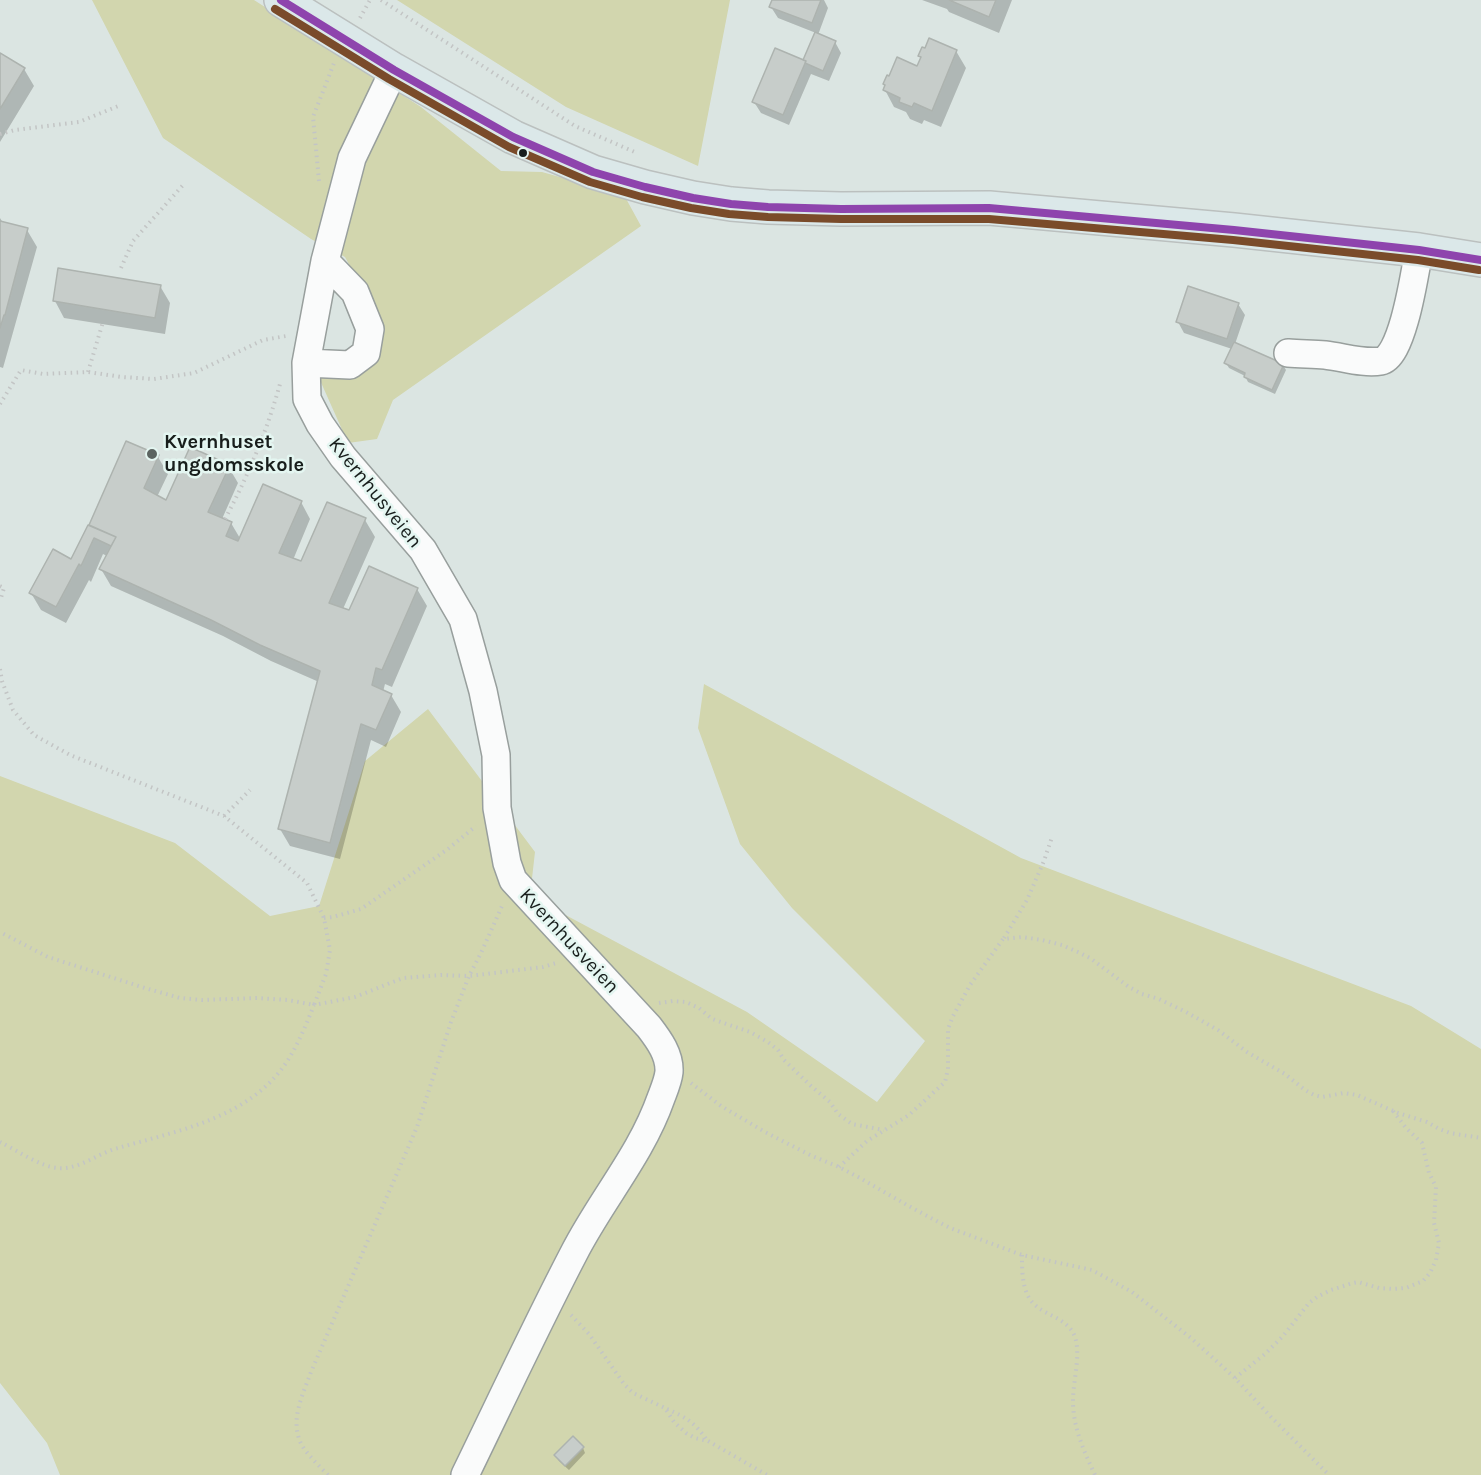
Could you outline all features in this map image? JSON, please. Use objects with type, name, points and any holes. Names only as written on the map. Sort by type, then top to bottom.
[{"type":"main road","points":[[281,0],[394,70],[513,136],[593,172],[693,198],[768,207],[989,208],[1234,230],[1419,250],[1481,260]]},
{"type":"street","name":"Kvernhusveien","points":[[394,70],[352,158],[325,261],[296,354],[307,399],[320,424],[343,457],[423,550],[463,619],[483,691],[496,755],[497,808],[507,863],[513,880],[649,1027],[661,1042],[667,1058]]},
{"type":"street","points":[[1288,353],[1368,361],[1383,361],[1388,358],[1400,338],[1419,250]]},
{"type":"street","points":[[296,354],[350,365],[366,353],[370,329],[355,292],[325,261]]},
{"type":"street","points":[[465,1475],[574,1251],[649,1128],[666,1085],[669,1072],[667,1058]]},
{"type":"path","points":[[355,26],[370,0]]},
{"type":"path","points":[[381,0],[575,126]]},
{"type":"path","points":[[0,134],[80,122],[120,105]]},
{"type":"path","points":[[121,268],[133,241],[184,184]]},
{"type":"path","points":[[88,372],[103,322]]},
{"type":"path","points":[[0,404],[21,370],[43,374],[88,372],[154,379],[194,373],[263,340],[289,335],[296,354]]},
{"type":"path","points":[[225,519],[254,459],[272,414],[282,377]]},
{"type":"path","points":[[0,586],[4,588],[0,601]]},
{"type":"path","points":[[0,669],[13,710],[34,735],[70,755],[224,816],[307,883],[324,918],[330,950],[326,974],[296,1046],[286,1064],[259,1092],[246,1101],[206,1122],[113,1149],[74,1166],[63,1168],[46,1166],[0,1142]]},
{"type":"path","points":[[224,816],[250,790]]},
{"type":"path","points":[[324,918],[361,909],[448,849],[497,808]]},
{"type":"path","points":[[839,1167],[867,1141],[909,1115],[945,1082],[948,1069],[948,1029],[953,1016],[970,985],[1027,900],[1052,837]]},
{"type":"path","points":[[328,1475],[308,1454],[300,1441],[296,1425],[299,1407],[311,1372],[417,1127],[451,1022],[469,976],[513,880]]},
{"type":"path","points":[[0,933],[48,957],[180,998],[202,1000],[257,998],[314,1005],[355,997],[403,978],[442,975],[469,976],[543,967],[582,956]]},
{"type":"path","points":[[1003,939],[1022,937],[1042,940],[1080,952],[1136,990],[1186,1012],[1218,1030],[1247,1052],[1285,1074],[1314,1095],[1322,1097],[1344,1093],[1357,1095],[1450,1133],[1481,1138]]},
{"type":"path","points":[[632,1010],[673,1001],[686,1002],[699,1008],[712,1019],[750,1032],[778,1050],[784,1059],[830,1102],[838,1114],[852,1124],[884,1131]]},
{"type":"path","points":[[667,1058],[693,1084],[721,1106],[774,1137],[839,1167],[950,1228],[1022,1255],[1092,1270],[1132,1292],[1191,1338],[1235,1378],[1329,1475]]},
{"type":"path","points":[[1235,1378],[1283,1336],[1309,1303],[1331,1290],[1358,1282],[1379,1288],[1406,1288],[1423,1281],[1430,1273],[1436,1260],[1439,1243],[1434,1223],[1436,1187],[1429,1173],[1422,1143],[1393,1111]]},
{"type":"path","points":[[1022,1255],[1024,1285],[1028,1296],[1039,1308],[1065,1323],[1076,1338],[1074,1418],[1082,1447],[1095,1475]]},
{"type":"path","points":[[556,1290],[566,1310],[589,1334],[628,1389],[641,1398],[691,1421],[708,1441]]},
{"type":"path","points":[[665,1408],[674,1422],[686,1433],[708,1441],[767,1475]]},
{"type":"green space","points":[[92,0],[254,0],[421,107],[501,171],[542,172],[624,195],[641,226],[393,400],[377,439],[348,443],[319,378],[363,373],[379,347],[379,320],[345,257],[311,239],[163,138]]},
{"type":"green space","points":[[397,0],[730,0],[698,166],[566,107]]},
{"type":"green space","points":[[704,684],[1021,858],[1411,1006],[1481,1049],[1481,1475],[60,1475],[47,1443],[0,1383],[0,776],[175,843],[270,916],[319,906],[365,761],[428,709],[535,852],[530,896],[747,1012],[877,1102],[925,1041],[792,908],[740,844],[698,728]]},
{"type":"building","points":[[772,0],[821,0],[812,23],[769,7]]},
{"type":"building","points":[[949,0],[996,0],[989,17]]},
{"type":"building","points":[[815,32],[836,41],[823,71],[803,60]]},
{"type":"building","points":[[929,38],[957,50],[932,111],[914,103],[912,107],[899,102],[900,98],[883,90],[885,85],[883,84],[897,57],[917,66],[921,57],[918,56],[922,47],[925,48]]},
{"type":"building","points":[[775,48],[806,61],[783,115],[752,102]]},
{"type":"building","points":[[0,53],[25,68],[0,109]]},
{"type":"building","points":[[0,221],[28,228],[0,328]]},
{"type":"building","points":[[58,268],[161,285],[155,318],[53,301]]},
{"type":"building","points":[[1188,286],[1239,303],[1227,339],[1176,322]]},
{"type":"building","points":[[1234,342],[1284,364],[1272,390],[1244,377],[1245,373],[1224,363]]},
{"type":"building","points":[[126,441],[159,455],[144,488],[166,500],[190,447],[230,465],[208,512],[232,522],[226,536],[238,541],[263,484],[302,501],[279,553],[301,561],[327,502],[366,518],[329,603],[349,610],[369,566],[418,588],[382,670],[376,668],[372,685],[392,694],[376,730],[361,724],[330,843],[278,829],[320,671],[99,569],[116,537],[89,525]]},
{"type":"building","points":[[88,525],[116,537],[111,546],[94,538],[81,566],[79,564],[56,607],[29,593],[53,549],[71,559]]},
{"type":"building","points":[[573,1436],[584,1447],[565,1466],[554,1455]]},
{"type":"transit line","points":[[281,0],[394,70],[513,137],[593,172],[693,198],[768,207],[989,208],[1234,230],[1419,250],[1481,260]]},
{"type":"transit line","points":[[275,9],[389,79],[509,147],[590,182],[691,208],[768,217],[989,219],[1233,240],[1418,260],[1479,270]]},
{"type":"place","name":"Kvernhuset ungdomsskole","points":[[152,454]]}]
